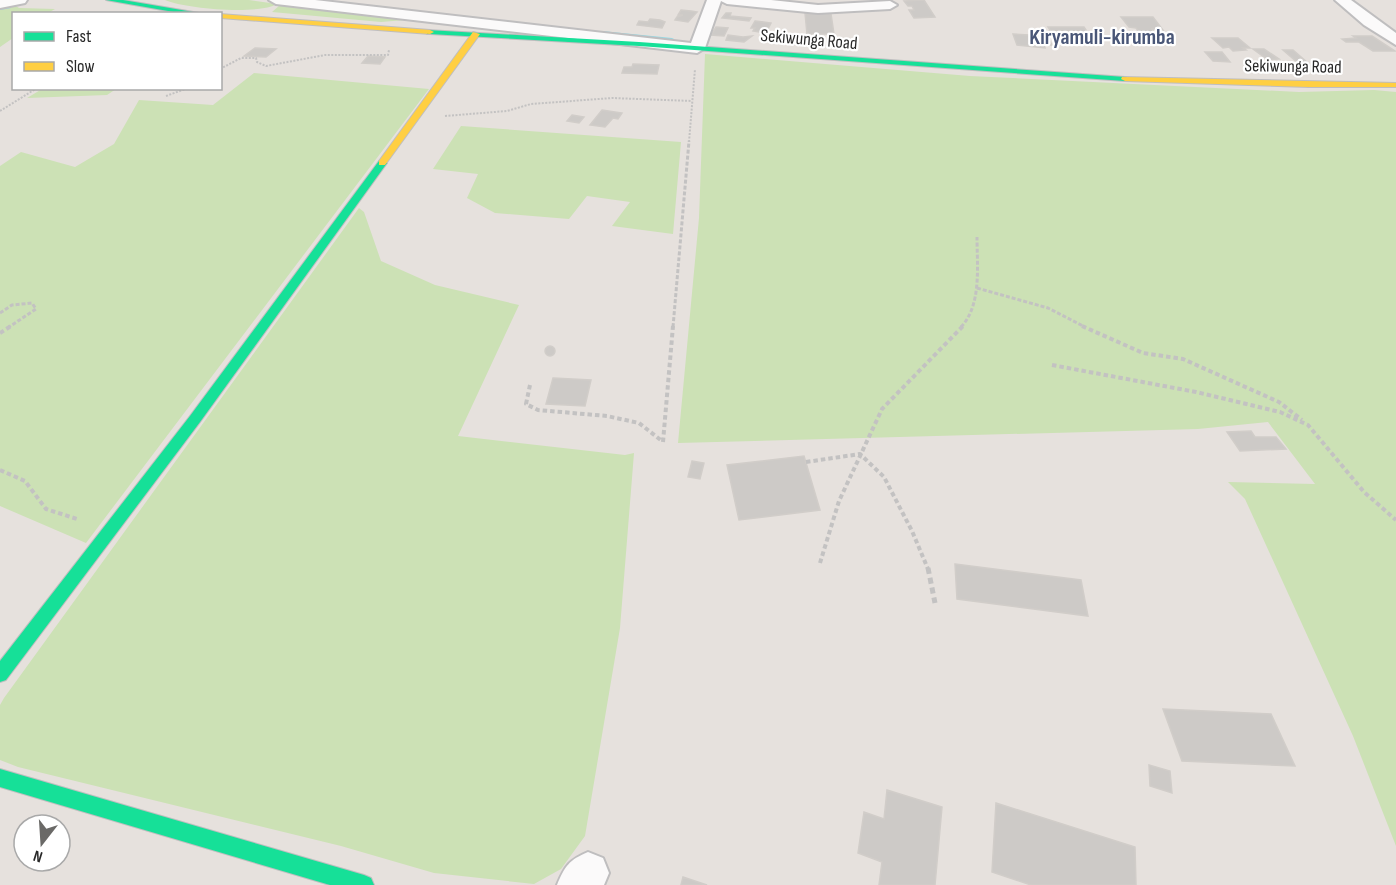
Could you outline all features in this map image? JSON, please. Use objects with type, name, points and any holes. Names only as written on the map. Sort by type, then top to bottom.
[{"type":"main road","points":[[110,0],[189,12]]},
{"type":"main road","name":"Sekiwunga Road","points":[[222,16],[698,48],[1064,76],[1267,84],[1396,85]]},
{"type":"main road","points":[[0,674],[111,532],[310,264],[409,123],[468,48],[476,34]]},
{"type":"main road","points":[[0,778],[364,885]]},
{"type":"street","points":[[0,4],[20,0]]},
{"type":"street","points":[[276,0],[698,48],[714,0]]},
{"type":"street","points":[[727,0],[818,9],[890,5]]},
{"type":"street","points":[[1342,0],[1396,40]]},
{"type":"path","points":[[222,68],[241,57],[256,58],[257,62],[266,66],[326,55],[387,55],[390,52],[387,42],[404,30]]},
{"type":"path","points":[[530,385],[526,404],[538,410],[607,416],[639,423],[663,442],[698,48]]},
{"type":"path","points":[[0,111],[34,90]]},
{"type":"path","points":[[166,96],[182,90]]},
{"type":"path","points":[[409,123],[474,112],[507,111],[531,104],[566,101],[612,98],[692,101]]},
{"type":"path","points":[[820,563],[839,501],[882,409],[968,320],[977,288],[977,237]]},
{"type":"path","points":[[977,288],[1048,308],[1110,340],[1143,352],[1183,359],[1279,402],[1308,425],[1364,492],[1396,520]]},
{"type":"path","points":[[0,313],[12,305],[32,303],[36,309],[0,333]]},
{"type":"path","points":[[1052,365],[1206,394],[1280,412],[1308,425]]},
{"type":"path","points":[[806,462],[860,454]]},
{"type":"path","points":[[860,454],[884,477],[898,504],[930,573],[935,603]]},
{"type":"path","points":[[0,470],[25,481],[46,509],[111,532]]},
{"type":"green space","points":[[165,0],[249,0],[277,4],[254,9],[222,10]]},
{"type":"green space","points":[[280,5],[405,20],[381,22],[272,12]]},
{"type":"green space","points":[[16,6],[55,9],[50,12],[12,12],[12,39],[0,47],[0,9]]},
{"type":"green space","points":[[705,54],[970,76],[1299,92],[1374,90],[1396,92],[1396,846],[1353,736],[1245,499],[1228,482],[1315,484],[1268,422],[1198,429],[678,443],[699,218]]},
{"type":"green space","points":[[254,73],[429,89],[86,543],[0,506],[0,166],[21,152],[75,167],[114,144],[139,100],[213,105]]},
{"type":"green space","points":[[40,90],[114,90],[107,95],[27,98]]},
{"type":"green space","points":[[461,126],[681,142],[673,234],[612,226],[630,202],[587,196],[569,219],[495,213],[467,198],[478,174],[433,169]]},
{"type":"green space","points":[[359,208],[364,212],[381,261],[435,285],[519,305],[458,436],[625,455],[634,453],[620,628],[585,836],[561,869],[534,884],[434,873],[341,846],[18,767],[0,760],[0,705],[4,698]]},
{"type":"building","points":[[924,0],[935,17],[914,18],[909,10],[914,10],[912,6],[908,6],[904,1]]},
{"type":"building","points":[[681,10],[697,12],[688,22],[675,20],[683,15],[678,15]]},
{"type":"building","points":[[726,13],[731,13],[730,16],[751,18],[749,21],[722,18]]},
{"type":"building","points":[[805,13],[831,14],[834,34],[807,34]]},
{"type":"building","points":[[1121,17],[1153,17],[1163,30],[1152,29],[1154,32],[1139,32],[1136,28],[1129,27]]},
{"type":"building","points":[[650,19],[665,22],[662,28],[637,25],[639,21],[648,22]]},
{"type":"building","points":[[755,21],[771,23],[766,33],[753,31],[755,28],[751,28]]},
{"type":"building","points":[[716,27],[728,28],[724,36],[711,35]]},
{"type":"building","points":[[1048,27],[1084,27],[1090,36],[1052,33]]},
{"type":"building","points":[[1013,34],[1047,36],[1052,45],[1044,45],[1045,48],[1017,45]]},
{"type":"building","points":[[728,35],[752,36],[744,42],[726,40]]},
{"type":"building","points":[[1353,36],[1372,36],[1395,51],[1373,51],[1359,42],[1346,42],[1342,39],[1356,38]]},
{"type":"building","points":[[1212,38],[1238,38],[1250,48],[1233,51],[1229,47],[1223,48]]},
{"type":"building","points":[[255,48],[276,49],[266,57],[244,56]]},
{"type":"building","points":[[1253,49],[1264,49],[1279,59],[1268,60]]},
{"type":"building","points":[[1283,50],[1293,50],[1308,63],[1298,63]]},
{"type":"building","points":[[1205,52],[1222,52],[1230,62],[1213,61]]},
{"type":"building","points":[[368,56],[385,57],[380,64],[362,63]]},
{"type":"building","points":[[633,64],[659,65],[657,74],[622,73],[624,67],[632,67]]},
{"type":"building","points":[[602,110],[622,113],[618,119],[613,118],[605,127],[590,125]]},
{"type":"building","points":[[572,115],[584,117],[579,123],[567,121]]},
{"type":"building","points":[[550,346],[554,347],[554,355],[550,356],[546,355],[545,351],[546,347]]},
{"type":"building","points":[[553,378],[591,380],[585,406],[546,404]]},
{"type":"building","points":[[1251,431],[1255,437],[1276,437],[1286,449],[1240,451],[1227,432]]},
{"type":"building","points":[[804,456],[820,510],[739,520],[727,465]]},
{"type":"building","points":[[692,461],[704,463],[700,479],[688,477]]},
{"type":"building","points":[[955,564],[1081,580],[1088,616],[957,599]]},
{"type":"building","points":[[1163,709],[1271,714],[1295,766],[1182,761]]},
{"type":"building","points":[[1149,765],[1170,771],[1172,793],[1150,786]]},
{"type":"building","points":[[887,790],[942,807],[935,885],[879,885],[882,862],[858,853],[864,812],[884,819]]},
{"type":"building","points":[[996,803],[1135,847],[1136,885],[1031,885],[992,872]]},
{"type":"building","points":[[683,877],[707,885],[681,885]]},
{"type":"waterway","points":[[0,9],[9,7]]},
{"type":"waterway","points":[[427,22],[460,25]]},
{"type":"waterway","points":[[488,29],[513,31]]},
{"type":"waterway","points":[[602,32],[672,39]]},
{"type":"traffic: fast","points":[[109,0],[189,12]]},
{"type":"traffic: fast","points":[[430,32],[639,44],[1125,79]]},
{"type":"traffic: fast","points":[[0,674],[195,419],[382,163]]},
{"type":"traffic: fast","points":[[0,778],[364,885]]},
{"type":"traffic: slow","points":[[222,16],[430,32]]},
{"type":"traffic: slow","points":[[382,163],[476,34]]},
{"type":"traffic: slow","points":[[1125,79],[1309,85],[1396,85]]},
{"type":"district","name":"Kiryamuli-kirumba","points":[[1102,36]]}]
